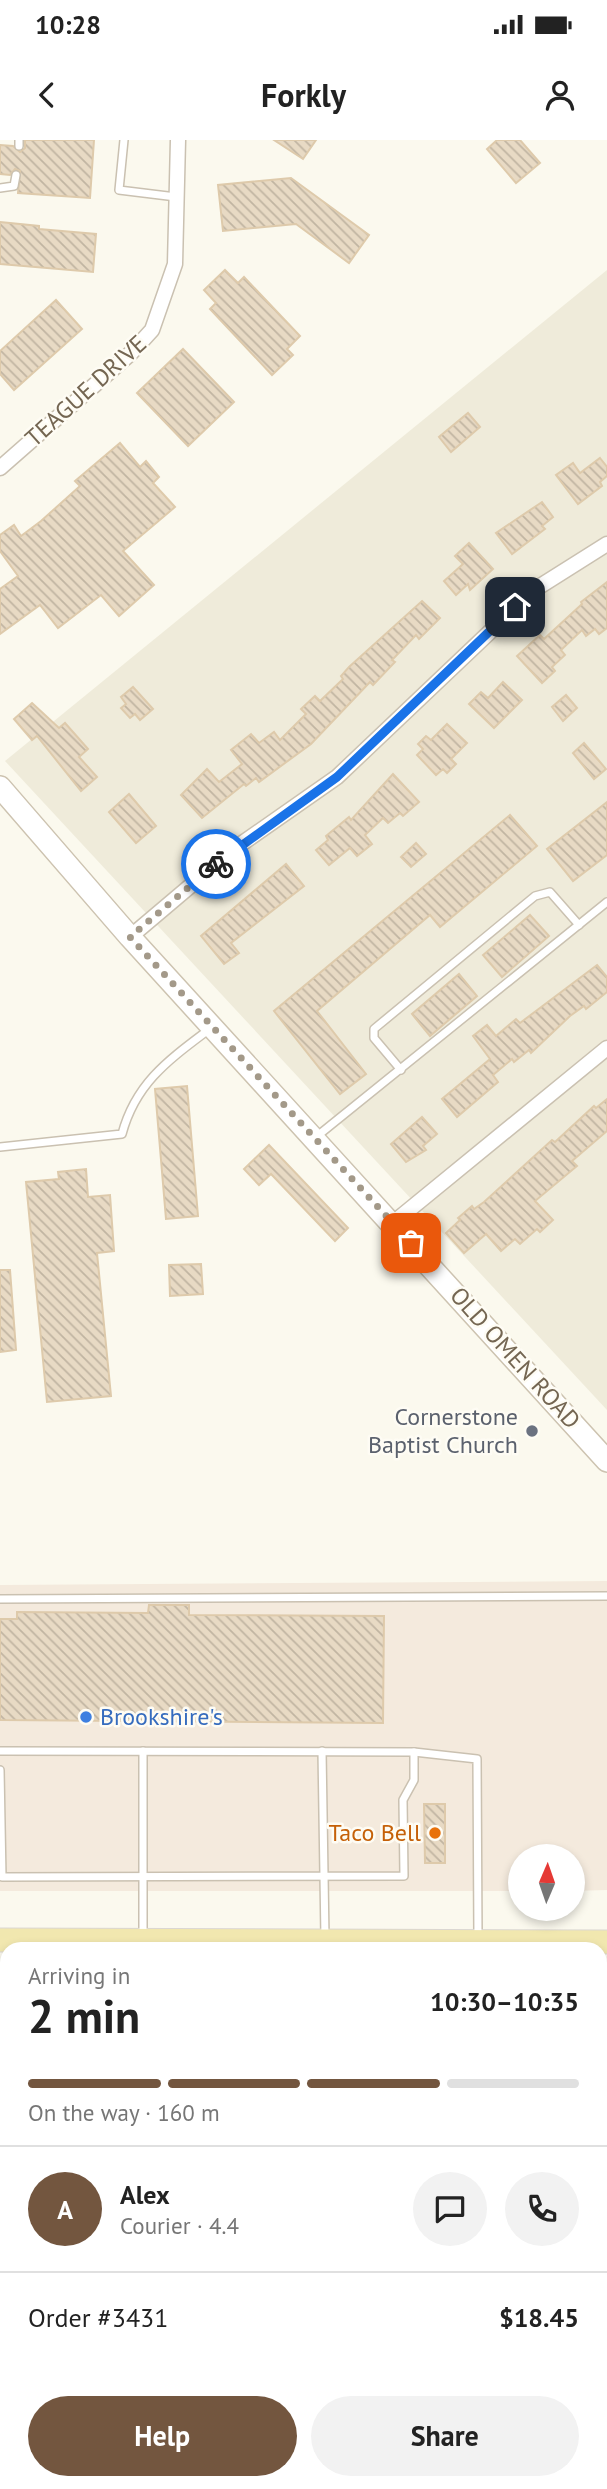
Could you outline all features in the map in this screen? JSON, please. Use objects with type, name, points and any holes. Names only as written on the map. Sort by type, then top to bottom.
[{"type":"main road","points":[[134,1942],[325,1942]]},
{"type":"street","name":"TEAGUE DRIVE","points":[[0,468],[131,353],[152,330],[175,264],[178,140]]},
{"type":"street","points":[[130,937],[234,849],[337,777],[534,590],[607,544]]},
{"type":"street","name":"OLD OMEN ROAD","points":[[0,788],[130,937],[607,1461]]},
{"type":"street","points":[[393,1223],[607,1048]]},
{"type":"lane","points":[[124,140],[119,190],[177,197]]},
{"type":"lane","points":[[0,188],[13,186],[16,175]]},
{"type":"lane","points":[[401,1069],[373,1038],[374,1029],[535,896],[550,892],[579,925]]},
{"type":"lane","points":[[315,1138],[607,902]]},
{"type":"lane","points":[[0,1147],[122,1134],[129,1108],[140,1090],[170,1059],[213,1027]]},
{"type":"lane","points":[[0,1599],[607,1595]]},
{"type":"lane","points":[[0,1751],[414,1752],[477,1759],[489,1942]]},
{"type":"lane","points":[[143,1751],[143,1941]]},
{"type":"lane","points":[[322,1751],[325,1942]]},
{"type":"lane","points":[[0,1770],[2,1877],[404,1876],[403,1800],[414,1780],[414,1752]]},
{"type":"shaded area","points":[[607,270],[607,1410],[5,761]]},
{"type":"shaded area","points":[[607,1581],[607,1890],[585,1891],[585,1844],[508,1844],[508,1891],[0,1891],[0,1585]]},
{"type":"building","points":[[25,140],[94,140],[90,198],[18,193],[20,171],[15,169],[10,175],[0,174],[0,145],[13,146],[20,152],[25,148]]},
{"type":"building","points":[[274,140],[316,140],[303,159]]},
{"type":"building","points":[[497,140],[520,140],[540,163],[516,183],[487,149]]},
{"type":"building","points":[[291,178],[369,235],[349,263],[296,224],[223,231],[218,185]]},
{"type":"building","points":[[0,222],[39,226],[39,229],[96,234],[93,272],[0,264]]},
{"type":"building","points":[[225,270],[238,283],[244,277],[300,336],[287,349],[293,355],[272,375],[210,309],[216,303],[204,290]]},
{"type":"building","points":[[56,300],[82,329],[14,390],[0,374],[0,351]]},
{"type":"building","points":[[183,349],[234,402],[188,446],[137,393]]},
{"type":"building","points":[[468,413],[480,427],[451,452],[439,437]]},
{"type":"building","points":[[120,443],[140,467],[146,461],[159,477],[153,483],[175,507],[123,551],[154,585],[119,616],[101,595],[58,628],[40,605],[0,634],[0,589],[18,576],[0,551],[0,535],[14,525],[21,536],[41,521],[80,486],[75,481]]},
{"type":"building","points":[[600,458],[607,467],[607,476],[600,482],[602,486],[578,504],[556,475],[573,463],[580,473]]},
{"type":"building","points":[[542,502],[553,517],[542,526],[545,529],[512,554],[496,533]]},
{"type":"building","points":[[469,543],[493,569],[470,590],[468,584],[456,595],[444,581],[463,564],[455,556]]},
{"type":"building","points":[[607,582],[607,628],[599,634],[595,629],[586,636],[582,630],[561,650],[565,655],[552,667],[555,671],[542,683],[517,656],[540,635],[544,639],[582,604],[581,602]]},
{"type":"building","points":[[422,601],[440,618],[419,639],[416,635],[373,685],[370,682],[311,744],[259,782],[256,778],[246,786],[244,784],[202,818],[181,795],[207,769],[219,782],[242,764],[231,750],[251,734],[259,743],[274,732],[280,740],[306,714],[301,709],[315,696],[320,701],[343,679],[341,676],[349,667]]},
{"type":"building","points":[[503,682],[522,700],[494,728],[469,704],[481,692],[488,698]]},
{"type":"building","points":[[133,687],[153,709],[140,720],[135,714],[130,718],[121,708],[126,704],[121,697]]},
{"type":"building","points":[[566,695],[577,708],[563,721],[552,707]]},
{"type":"building","points":[[32,703],[59,728],[65,723],[88,749],[79,757],[97,777],[81,791],[37,736],[32,740],[14,719]]},
{"type":"building","points":[[447,724],[467,743],[451,759],[456,764],[447,773],[443,769],[436,775],[417,755],[423,749],[418,744],[426,736],[431,740]]},
{"type":"building","points":[[584,743],[606,769],[594,779],[573,753]]},
{"type":"building","points":[[393,774],[419,802],[403,816],[400,813],[388,823],[383,818],[365,835],[372,844],[357,856],[350,848],[329,865],[316,850],[328,840],[326,836],[349,817],[351,820]]},
{"type":"building","points":[[129,794],[156,826],[136,843],[109,812]]},
{"type":"building","points":[[607,802],[607,855],[573,881],[547,849]]},
{"type":"building","points":[[510,815],[537,846],[440,927],[430,915],[317,1011],[366,1074],[340,1094],[274,1011]]},
{"type":"building","points":[[416,843],[426,854],[411,867],[401,857]]},
{"type":"building","points":[[286,864],[304,886],[231,943],[239,953],[224,964],[201,936]]},
{"type":"building","points":[[530,915],[549,936],[502,977],[483,955]]},
{"type":"building","points":[[597,965],[607,977],[607,992],[586,1009],[584,1006],[570,1016],[531,1053],[529,1050],[514,1062],[512,1059],[493,1075],[498,1082],[457,1117],[442,1099],[490,1059],[473,1036],[487,1025],[496,1036],[516,1019],[520,1023]]},
{"type":"building","points":[[459,974],[477,996],[430,1036],[412,1014]]},
{"type":"building","points":[[187,1086],[198,1216],[166,1219],[155,1089]]},
{"type":"building","points":[[607,1099],[607,1131],[572,1161],[577,1166],[535,1201],[553,1220],[540,1232],[537,1229],[520,1244],[515,1239],[501,1251],[486,1234],[464,1253],[446,1233],[460,1220],[458,1218],[472,1206],[474,1209],[484,1202],[552,1140],[555,1142],[594,1106],[596,1108]]},
{"type":"building","points":[[422,1117],[437,1134],[423,1146],[426,1150],[406,1162],[391,1144]]},
{"type":"building","points":[[269,1145],[348,1228],[335,1241],[271,1174],[259,1185],[244,1169]]},
{"type":"building","points":[[86,1169],[88,1197],[110,1195],[114,1251],[97,1253],[111,1396],[47,1402],[26,1182],[59,1179],[58,1172]]},
{"type":"building","points":[[201,1264],[203,1294],[170,1296],[169,1265]]},
{"type":"building","points":[[0,1270],[10,1270],[16,1350],[0,1352]]},
{"type":"building","points":[[149,1605],[189,1605],[189,1615],[384,1616],[383,1723],[0,1720],[0,1619],[17,1619],[17,1612],[148,1613]]},
{"type":"building","name":"Taco Bell","points":[[424,1804],[445,1804],[445,1863],[425,1863]]},
{"type":"way so far","points":[[216,864],[130,937],[411,1243]]},
{"type":"place","name":"Cornerstone Baptist Church","points":[[532,1431]]},
{"type":"place","name":"Brookshire's","points":[[86,1717]]},
{"type":"place","name":"Taco Bell","points":[[435,1833]]},
{"type":"route","points":[[216,864],[337,777],[515,607]]}]
